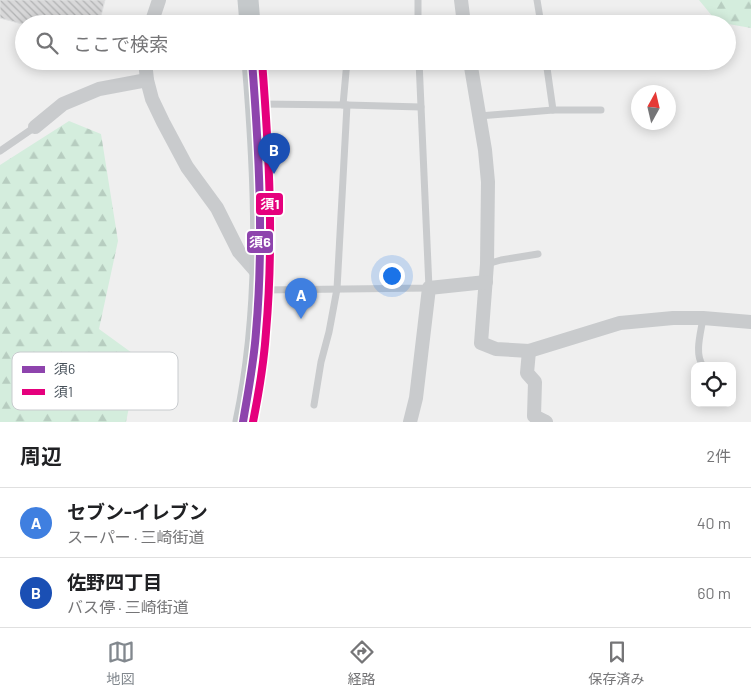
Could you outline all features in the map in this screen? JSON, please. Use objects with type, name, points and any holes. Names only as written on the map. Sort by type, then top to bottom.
[{"type":"main road","points":[[248,0],[249,15]]},
{"type":"main road","points":[[243,422],[250,389],[260,283],[261,219],[253,70]]},
{"type":"street","points":[[154,15],[158,0]]},
{"type":"street","points":[[461,0],[463,15]]},
{"type":"street","points":[[146,70],[152,98],[187,167],[217,208],[239,252],[260,283]]},
{"type":"street","points":[[471,70],[485,150],[488,182],[487,264],[481,343],[496,349],[529,351],[620,323],[673,318],[703,318],[751,322]]},
{"type":"street","points":[[35,126],[63,104],[99,89],[147,80]]},
{"type":"street","points":[[410,422],[416,398],[429,288],[486,282]]},
{"type":"street","points":[[529,351],[527,374],[535,382],[534,416],[546,422]]},
{"type":"lane","points":[[418,0],[418,15]]},
{"type":"lane","points":[[538,0],[540,15]]},
{"type":"lane","points":[[314,405],[337,289],[347,70]]},
{"type":"lane","points":[[260,283],[337,289],[429,288],[419,70]]},
{"type":"lane","points":[[547,70],[552,110]]},
{"type":"lane","points":[[256,104],[420,107]]},
{"type":"lane","points":[[478,116],[552,110],[601,110]]},
{"type":"lane","points":[[0,151],[35,126]]},
{"type":"lane","points":[[487,264],[538,254]]},
{"type":"lane","points":[[700,362],[699,349],[703,318]]},
{"type":"green space","points":[[699,0],[751,0],[751,28],[736,25],[736,15],[711,15]]},
{"type":"green space","points":[[69,121],[101,134],[118,241],[99,329],[131,352],[12,352],[12,410],[128,410],[126,422],[0,422],[0,165]]},
{"type":"building","points":[[0,0],[105,0],[101,15],[15,15],[15,22],[0,18]]},
{"type":"transit line","name":"須6","points":[[243,422],[255,343],[260,264],[257,129],[253,70]]},
{"type":"transit line","name":"須1","points":[[253,422],[264,354],[270,264],[267,129],[263,70]]},
{"type":"place","name":"佐野四丁目","points":[[274,174]]},
{"type":"place","name":"セブン-イレブン","points":[[301,319]]}]
